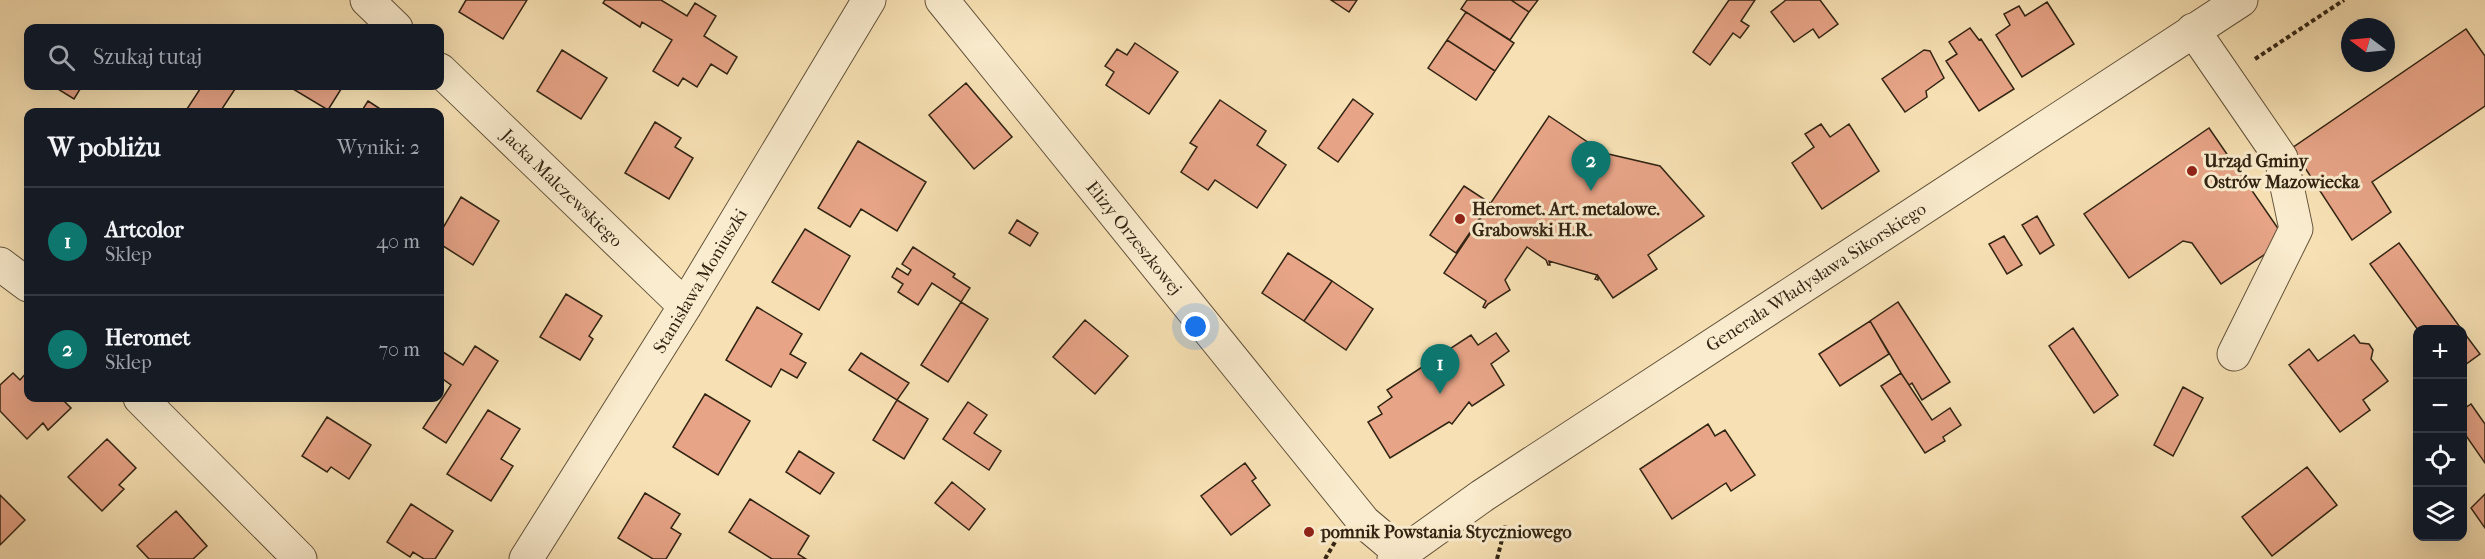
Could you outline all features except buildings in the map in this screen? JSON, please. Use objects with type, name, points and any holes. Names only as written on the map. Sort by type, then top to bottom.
[{"type":"street","points":[[367,0],[392,24]]},
{"type":"street","name":"Stanisława Moniuszki","points":[[526,559],[685,306],[869,0]]},
{"type":"street","name":"Elizy Orzeszkowej","points":[[942,0],[1364,522],[1401,557]]},
{"type":"street","name":"Generała Władysława Sikorskiego","points":[[1401,557],[1482,496],[2241,0]]},
{"type":"street","points":[[2193,30],[2281,158],[2296,229],[2234,354]]},
{"type":"street","name":"Jacka Malczewskiego","points":[[444,74],[685,306]]},
{"type":"street","points":[[0,264],[24,282]]},
{"type":"street","points":[[144,402],[300,559]]},
{"type":"path","points":[[1325,559],[1335,542]]},
{"type":"place","name":"Urząd Gminy Ostrów Mazowiecka","points":[[2192,171]]},
{"type":"place","name":"Heromet","points":[[1591,191]]},
{"type":"place","name":"Heromet. Art. metalowe. Grabowski H.R.","points":[[1460,219]]},
{"type":"place","name":"Artcolor","points":[[1440,394]]},
{"type":"place","name":"pomnik Powstania Styczniowego","points":[[1309,532]]}]
